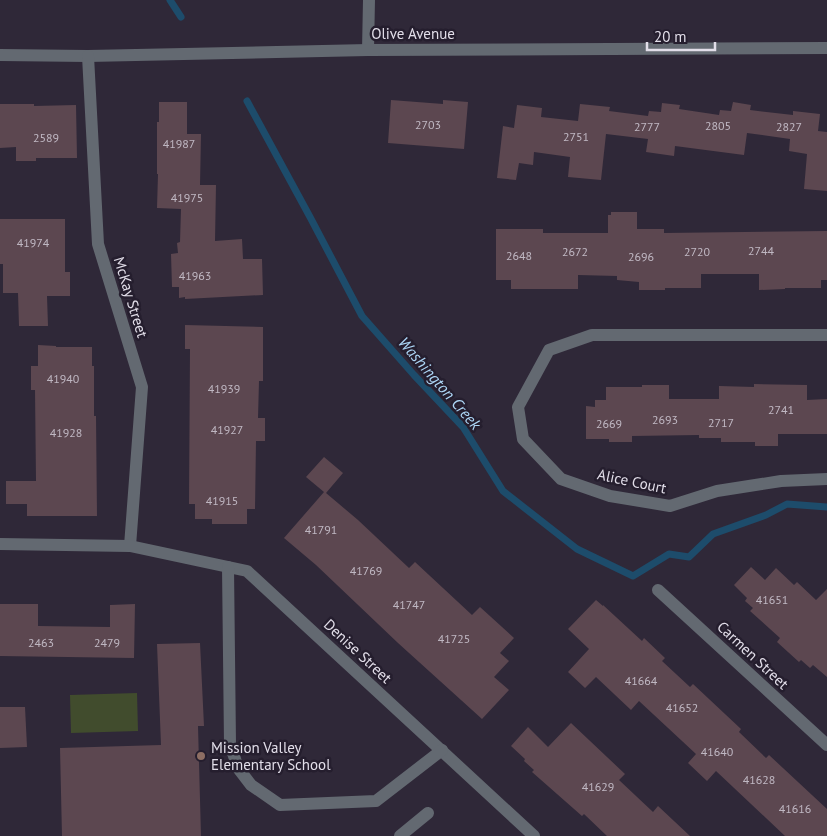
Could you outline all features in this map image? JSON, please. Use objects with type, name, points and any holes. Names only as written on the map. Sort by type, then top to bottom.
[{"type":"street","points":[[368,50],[369,0]]},
{"type":"street","name":"Olive Avenue","points":[[0,56],[368,50],[827,48]]},
{"type":"street","name":"McKay Street","points":[[88,56],[98,244],[142,387],[130,546]]},
{"type":"street","name":"Alice Court","points":[[827,336],[592,335],[549,350],[518,407],[523,439],[561,479],[610,496],[670,506],[717,491],[781,481],[827,479]]},
{"type":"street","name":"Denise Street","points":[[0,544],[130,546],[247,571],[534,836]]},
{"type":"street","points":[[228,567],[230,744],[238,768],[251,785],[280,805],[376,802],[442,750]]},
{"type":"street","name":"Carmen Street","points":[[658,590],[827,745]]},
{"type":"street","points":[[400,836],[428,813]]},
{"type":"green space","points":[[137,693],[138,731],[71,733],[70,695]]},
{"type":"building","points":[[391,100],[443,104],[443,100],[468,102],[464,149],[388,143]]},
{"type":"building","points":[[159,102],[187,102],[187,134],[201,134],[200,185],[216,185],[215,241],[242,239],[243,259],[262,259],[263,295],[185,299],[185,297],[179,298],[179,287],[172,287],[171,254],[178,253],[177,243],[180,242],[181,209],[157,208],[157,122],[159,122]]},
{"type":"building","points":[[733,102],[751,105],[750,110],[793,115],[793,111],[820,114],[818,131],[827,132],[827,191],[804,189],[807,154],[789,151],[790,139],[747,133],[744,155],[675,146],[674,156],[646,152],[648,139],[606,134],[601,180],[568,177],[570,157],[534,152],[533,165],[519,163],[516,180],[497,178],[503,126],[514,128],[517,105],[542,108],[541,117],[578,121],[580,104],[610,107],[609,111],[648,116],[649,111],[661,112],[662,103],[680,105],[679,109],[719,115],[720,110],[731,111]]},
{"type":"building","points":[[0,104],[34,104],[34,106],[76,105],[77,158],[36,158],[36,161],[16,161],[16,147],[0,148]]},
{"type":"building","points":[[611,212],[637,212],[637,229],[664,229],[664,233],[827,231],[827,280],[821,280],[821,288],[759,290],[759,274],[701,274],[701,288],[639,290],[639,282],[617,280],[617,276],[578,275],[578,289],[511,289],[511,280],[496,280],[496,229],[543,229],[543,233],[608,233],[608,215],[611,215]]},
{"type":"building","points":[[0,219],[65,219],[65,272],[70,272],[70,296],[47,296],[48,326],[19,326],[18,293],[3,293],[3,264],[0,264]]},
{"type":"building","points":[[185,325],[263,327],[263,381],[259,381],[258,418],[265,418],[265,441],[256,441],[255,509],[247,509],[247,524],[212,524],[212,519],[195,519],[195,504],[189,504],[190,349],[185,349]]},
{"type":"building","points":[[38,345],[92,347],[94,416],[96,416],[97,516],[27,516],[27,504],[6,504],[6,481],[36,481],[35,390],[31,390],[31,366],[38,366]]},
{"type":"building","points":[[754,384],[807,385],[807,400],[827,399],[827,434],[778,434],[778,446],[755,446],[755,442],[721,442],[721,438],[699,438],[699,435],[632,436],[632,442],[586,439],[586,406],[595,407],[595,400],[606,400],[606,387],[669,385],[669,399],[719,399],[719,386],[754,387]]},
{"type":"building","points":[[324,457],[343,473],[326,493],[409,568],[415,562],[472,615],[480,607],[514,638],[500,653],[509,661],[494,677],[509,690],[482,719],[316,565],[284,538],[324,492],[306,477]]},
{"type":"building","points":[[751,567],[765,580],[776,568],[794,585],[797,582],[816,600],[827,589],[827,677],[813,665],[810,668],[801,660],[799,662],[777,642],[780,638],[750,611],[753,608],[745,601],[747,598],[734,585]]},
{"type":"building","points":[[596,600],[642,641],[644,638],[665,658],[662,661],[690,687],[693,684],[741,729],[739,732],[766,758],[769,755],[827,809],[827,836],[785,836],[716,771],[707,781],[688,763],[696,754],[639,701],[631,710],[596,677],[585,688],[568,672],[589,649],[568,629]]},
{"type":"building","points":[[0,604],[38,604],[38,626],[110,627],[110,605],[135,604],[134,658],[0,656]]},
{"type":"building","points":[[200,643],[204,726],[198,726],[201,836],[62,836],[60,748],[161,745],[157,644]]},
{"type":"building","points":[[0,707],[25,707],[27,747],[0,748]]},
{"type":"building","points":[[571,723],[625,774],[619,780],[653,812],[658,806],[690,836],[607,836],[584,814],[582,816],[532,772],[534,770],[511,746],[528,727],[548,747]]},
{"type":"waterway","name":"Washington Creek","points":[[170,0],[181,17]]},
{"type":"waterway","name":"Washington Creek","points":[[247,101],[362,316],[463,427],[503,491],[577,549],[633,576],[669,554],[689,557],[713,534],[766,515],[787,504],[827,507]]},
{"type":"place","name":"Mission Valley Elementary School","points":[[201,756]]}]
